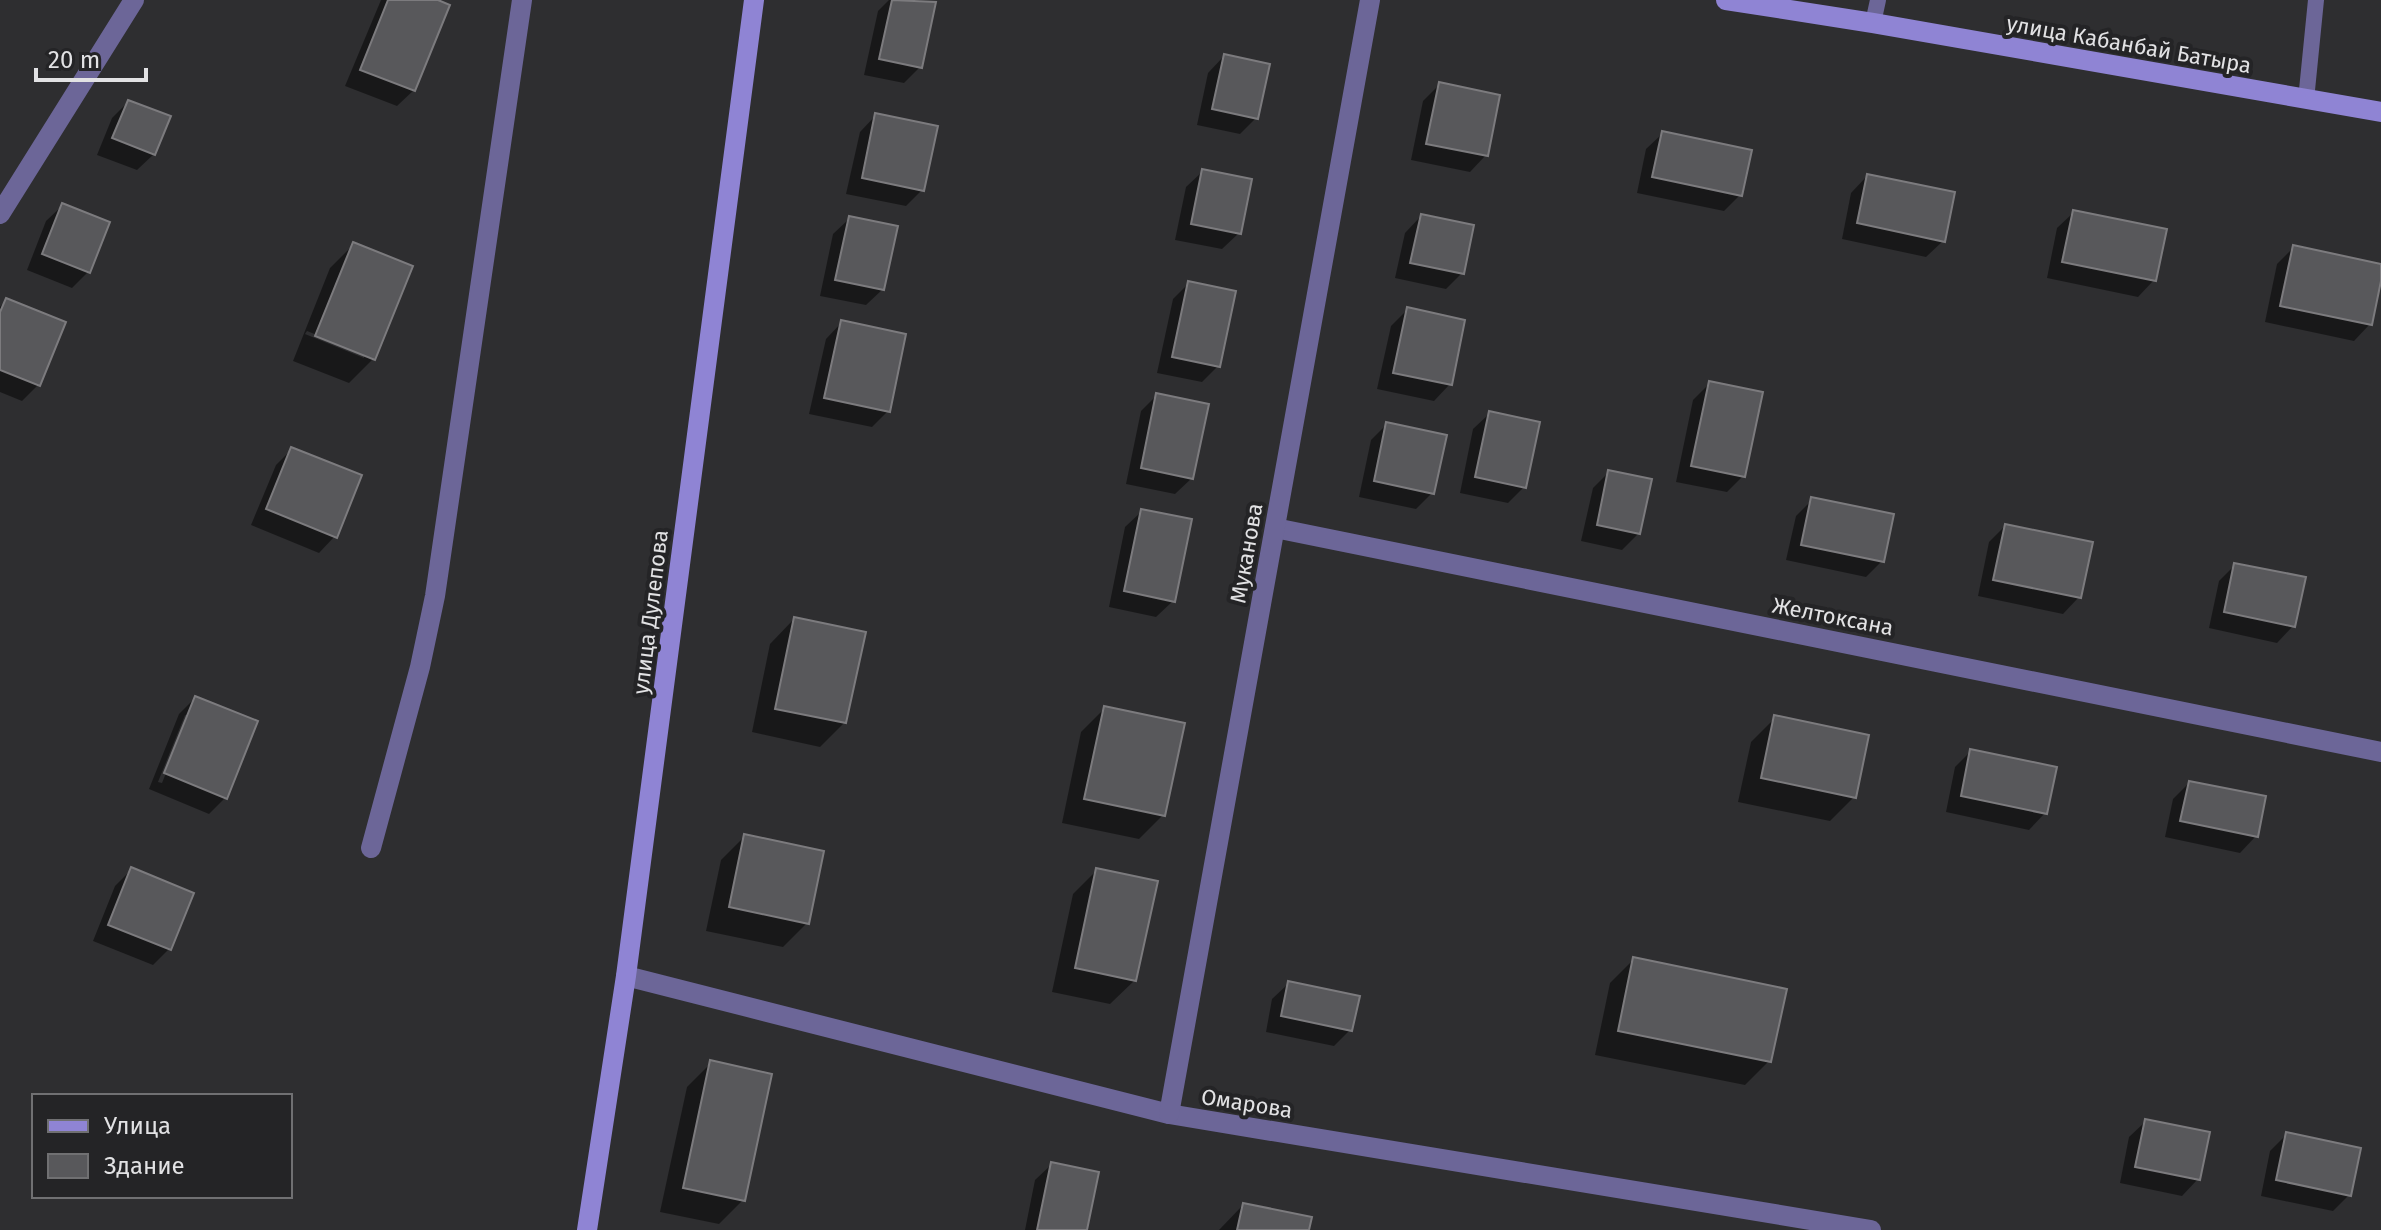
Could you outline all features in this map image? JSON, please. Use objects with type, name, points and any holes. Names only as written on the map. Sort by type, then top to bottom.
[{"type":"street","points":[[0,214],[134,0]]},
{"type":"street","points":[[371,848],[420,667],[435,596],[522,0]]},
{"type":"street","name":"улица Дулепова","points":[[587,1230],[626,976],[754,0]]},
{"type":"street","name":"Муканова","points":[[1169,1114],[1370,0]]},
{"type":"street","name":"улица Кабанбай Батыра","points":[[1726,0],[2381,112]]},
{"type":"street","name":"Желтоксана","points":[[1275,528],[2381,752]]},
{"type":"street","name":"Омарова","points":[[626,976],[1169,1114],[1871,1230]]},
{"type":"lane","points":[[1873,23],[1878,0]]},
{"type":"lane","points":[[2306,100],[2316,0]]},
{"type":"building","points":[[388,0],[438,0],[450,5],[415,91],[360,70]]},
{"type":"building","points":[[892,0],[936,2],[922,68],[879,59]]},
{"type":"building","points":[[1224,54],[1270,64],[1258,119],[1212,109]]},
{"type":"building","points":[[1439,82],[1500,95],[1488,156],[1426,144]]},
{"type":"building","points":[[128,100],[171,116],[155,155],[112,138]]},
{"type":"building","points":[[875,113],[938,126],[924,191],[862,178]]},
{"type":"building","points":[[1662,131],[1752,150],[1742,196],[1652,177]]},
{"type":"building","points":[[1202,169],[1252,179],[1241,234],[1191,224]]},
{"type":"building","points":[[1867,174],[1955,192],[1945,242],[1857,223]]},
{"type":"building","points":[[62,203],[110,222],[90,273],[42,254]]},
{"type":"building","points":[[2073,210],[2167,229],[2156,281],[2062,262]]},
{"type":"building","points":[[1421,214],[1474,225],[1464,274],[1410,263]]},
{"type":"building","points":[[849,216],[898,226],[884,290],[835,280]]},
{"type":"building","points":[[353,242],[413,266],[375,360],[315,336]]},
{"type":"building","points":[[2293,245],[2381,264],[2381,281],[2372,325],[2280,306]]},
{"type":"building","points":[[1188,281],[1236,291],[1220,367],[1172,357]]},
{"type":"building","points":[[6,298],[66,322],[40,386],[0,370],[0,312]]},
{"type":"building","points":[[1407,307],[1465,320],[1452,385],[1393,373]]},
{"type":"building","points":[[841,320],[906,334],[890,412],[824,398]]},
{"type":"building","points":[[1709,381],[1763,392],[1745,477],[1691,466]]},
{"type":"building","points":[[1156,393],[1209,404],[1193,479],[1141,468]]},
{"type":"building","points":[[1489,411],[1540,422],[1526,488],[1475,477]]},
{"type":"building","points":[[1386,422],[1447,435],[1434,494],[1374,481]]},
{"type":"building","points":[[291,447],[362,475],[337,538],[266,509]]},
{"type":"building","points":[[1608,470],[1652,479],[1640,534],[1597,525]]},
{"type":"building","points":[[1811,497],[1894,514],[1884,562],[1801,545]]},
{"type":"building","points":[[1141,509],[1192,519],[1175,602],[1124,591]]},
{"type":"building","points":[[2005,524],[2093,542],[2081,598],[1993,580]]},
{"type":"building","points":[[2234,563],[2306,577],[2295,627],[2224,612]]},
{"type":"building","points":[[794,617],[866,632],[846,723],[775,709]]},
{"type":"building","points":[[195,696],[258,721],[227,799],[164,773]]},
{"type":"building","points":[[1104,706],[1185,723],[1165,816],[1084,799]]},
{"type":"building","points":[[1774,715],[1869,735],[1856,798],[1761,778]]},
{"type":"building","points":[[1970,749],[2057,767],[2047,814],[1961,796]]},
{"type":"building","points":[[2189,781],[2266,796],[2258,837],[2180,821]]},
{"type":"building","points":[[744,834],[824,851],[809,924],[729,907]]},
{"type":"building","points":[[131,867],[194,893],[171,950],[108,925]]},
{"type":"building","points":[[1096,868],[1158,881],[1136,981],[1075,968]]},
{"type":"building","points":[[1633,957],[1787,989],[1771,1062],[1618,1031]]},
{"type":"building","points":[[1288,981],[1360,996],[1352,1031],[1281,1016]]},
{"type":"building","points":[[710,1060],[772,1074],[745,1201],[683,1188]]},
{"type":"building","points":[[2145,1119],[2210,1132],[2200,1180],[2135,1167]]},
{"type":"building","points":[[2286,1132],[2361,1148],[2351,1196],[2276,1180]]},
{"type":"building","points":[[1051,1162],[1099,1172],[1087,1230],[1037,1230]]},
{"type":"building","points":[[1243,1203],[1312,1217],[1309,1230],[1237,1230]]}]
